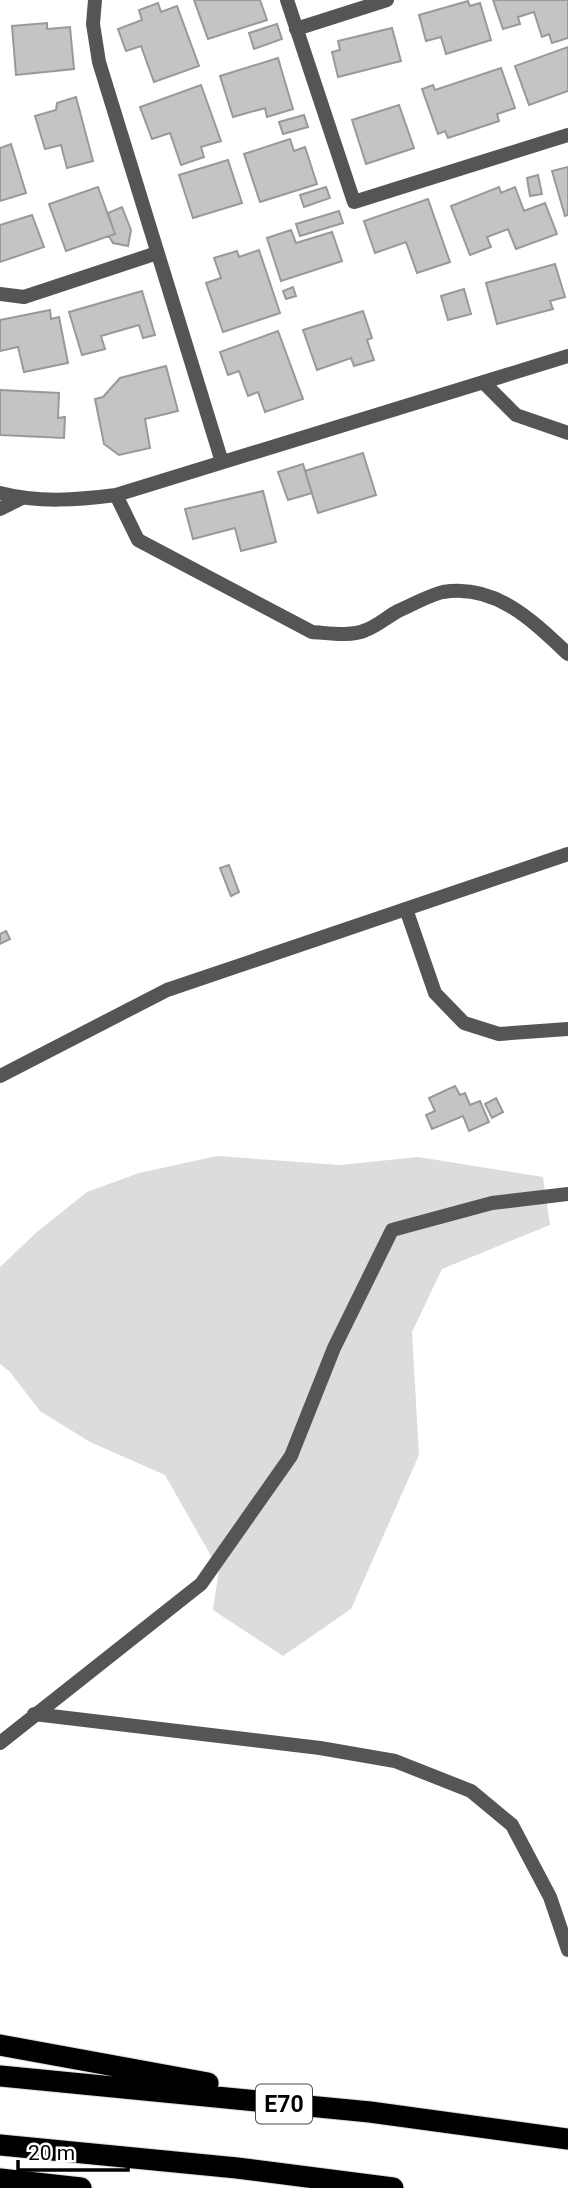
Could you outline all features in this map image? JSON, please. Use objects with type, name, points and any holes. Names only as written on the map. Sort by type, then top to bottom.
[{"type":"highway","points":[[0,2045],[370,2112]]},
{"type":"highway","name":"E70","points":[[0,2076],[370,2112],[568,2139]]},
{"type":"highway","points":[[0,2145],[237,2168],[393,2188]]},
{"type":"highway","points":[[0,2179],[81,2188]]},
{"type":"street","points":[[94,0],[93,24],[99,62],[222,462]]},
{"type":"street","points":[[287,0],[354,202],[568,135]]},
{"type":"street","points":[[296,29],[387,0]]},
{"type":"street","points":[[0,294],[24,297],[157,253]]},
{"type":"street","points":[[0,493],[22,498],[73,500],[116,495],[568,356]]},
{"type":"street","points":[[483,382],[516,415],[568,433]]},
{"type":"street","points":[[116,495],[138,540],[312,632],[337,634],[364,631],[440,593],[467,590],[495,598],[528,617],[568,653]]},
{"type":"street","points":[[0,509],[22,498]]},
{"type":"street","points":[[0,1076],[167,990],[568,854]]},
{"type":"street","points":[[406,909],[435,993],[464,1023],[499,1034],[568,1029]]},
{"type":"street","points":[[0,1743],[201,1584],[290,1456],[334,1348],[391,1230],[492,1203],[568,1194]]},
{"type":"street","points":[[34,1714],[320,1748],[395,1761],[471,1791],[512,1825],[550,1897],[568,1950]]},
{"type":"shaded area","points":[[217,1156],[340,1165],[418,1157],[543,1177],[550,1225],[442,1269],[412,1332],[419,1455],[351,1609],[283,1656],[213,1610],[219,1570],[165,1475],[90,1442],[40,1411],[10,1372],[0,1364],[0,1267],[38,1231],[87,1192],[139,1173]]},
{"type":"building","points":[[194,0],[260,0],[267,20],[208,39]]},
{"type":"building","points":[[493,0],[568,0],[568,38],[552,43],[549,34],[542,37],[534,12],[518,17],[520,24],[503,29]]},
{"type":"building","points":[[468,1],[470,6],[480,3],[491,40],[446,54],[441,37],[426,41],[419,15]]},
{"type":"building","points":[[158,3],[161,12],[177,6],[199,66],[154,82],[141,46],[126,51],[118,29],[142,20],[139,10]]},
{"type":"building","points":[[47,23],[47,29],[70,27],[74,69],[16,75],[12,26]]},
{"type":"building","points":[[277,24],[282,39],[254,49],[249,33]]},
{"type":"building","points":[[392,28],[401,61],[338,77],[332,52],[340,50],[338,41]]},
{"type":"building","points":[[568,47],[568,91],[529,105],[515,66]]},
{"type":"building","points":[[278,58],[293,109],[267,117],[265,108],[233,117],[220,76]]},
{"type":"building","points":[[501,68],[515,108],[497,114],[499,121],[448,138],[445,131],[438,134],[422,89],[433,85],[435,90]]},
{"type":"building","points":[[201,85],[221,141],[201,147],[204,157],[181,165],[170,133],[152,139],[140,107]]},
{"type":"building","points":[[76,97],[93,161],[67,168],[61,145],[45,149],[35,116],[56,110],[57,103]]},
{"type":"building","points":[[399,105],[414,148],[366,164],[352,120]]},
{"type":"building","points":[[304,115],[308,127],[283,134],[279,122]]},
{"type":"building","points":[[290,139],[294,151],[305,147],[317,184],[260,202],[244,154]]},
{"type":"building","points":[[11,144],[26,193],[0,201],[0,148]]},
{"type":"building","points":[[228,160],[242,203],[193,218],[179,175]]},
{"type":"building","points":[[568,167],[568,215],[565,216],[552,171]]},
{"type":"building","points":[[538,175],[542,194],[530,196],[527,178]]},
{"type":"building","points":[[98,187],[115,234],[66,251],[49,204]]},
{"type":"building","points":[[326,187],[330,198],[304,207],[300,195]]},
{"type":"building","points":[[499,187],[501,193],[515,187],[524,211],[545,203],[557,234],[516,249],[508,229],[487,237],[491,247],[470,255],[451,206]]},
{"type":"building","points":[[428,199],[450,262],[417,273],[406,242],[375,253],[364,221]]},
{"type":"building","points":[[122,207],[131,230],[128,246],[113,243],[109,236],[115,234],[108,213]]},
{"type":"building","points":[[339,211],[343,223],[300,236],[296,224]]},
{"type":"building","points":[[32,215],[44,247],[0,262],[0,225]]},
{"type":"building","points":[[291,230],[296,243],[332,232],[342,261],[281,281],[267,238]]},
{"type":"building","points":[[259,250],[280,313],[223,332],[206,283],[221,278],[214,258],[237,251],[239,257]]},
{"type":"building","points":[[555,264],[565,297],[550,301],[553,309],[497,324],[486,283]]},
{"type":"building","points":[[293,287],[296,296],[286,299],[283,291]]},
{"type":"building","points":[[464,289],[471,314],[448,320],[441,296]]},
{"type":"building","points":[[142,291],[155,335],[143,338],[139,325],[101,336],[105,349],[82,355],[69,312]]},
{"type":"building","points":[[50,310],[51,319],[59,317],[68,363],[24,372],[18,347],[0,351],[0,320]]},
{"type":"building","points":[[363,311],[372,338],[367,340],[374,360],[354,366],[351,358],[317,370],[303,330]]},
{"type":"building","points":[[278,331],[303,399],[265,412],[258,392],[248,396],[239,371],[228,375],[220,352]]},
{"type":"building","points":[[166,366],[178,411],[145,419],[150,448],[119,455],[104,444],[95,399],[103,397],[120,378]]},
{"type":"building","points":[[0,390],[59,393],[58,418],[65,417],[64,438],[0,435]]},
{"type":"building","points":[[363,453],[376,495],[318,513],[305,471]]},
{"type":"building","points":[[303,464],[312,493],[288,500],[278,472]]},
{"type":"building","points":[[263,491],[276,542],[241,551],[235,528],[193,539],[185,509]]},
{"type":"building","points":[[229,865],[239,892],[231,896],[220,868]]},
{"type":"building","points":[[6,931],[10,939],[0,944],[0,934]]},
{"type":"building","points":[[455,1086],[460,1095],[465,1093],[470,1105],[480,1101],[489,1122],[469,1131],[463,1116],[432,1129],[426,1115],[435,1111],[429,1098]]},
{"type":"building","points":[[496,1098],[503,1112],[492,1118],[485,1104]]}]
